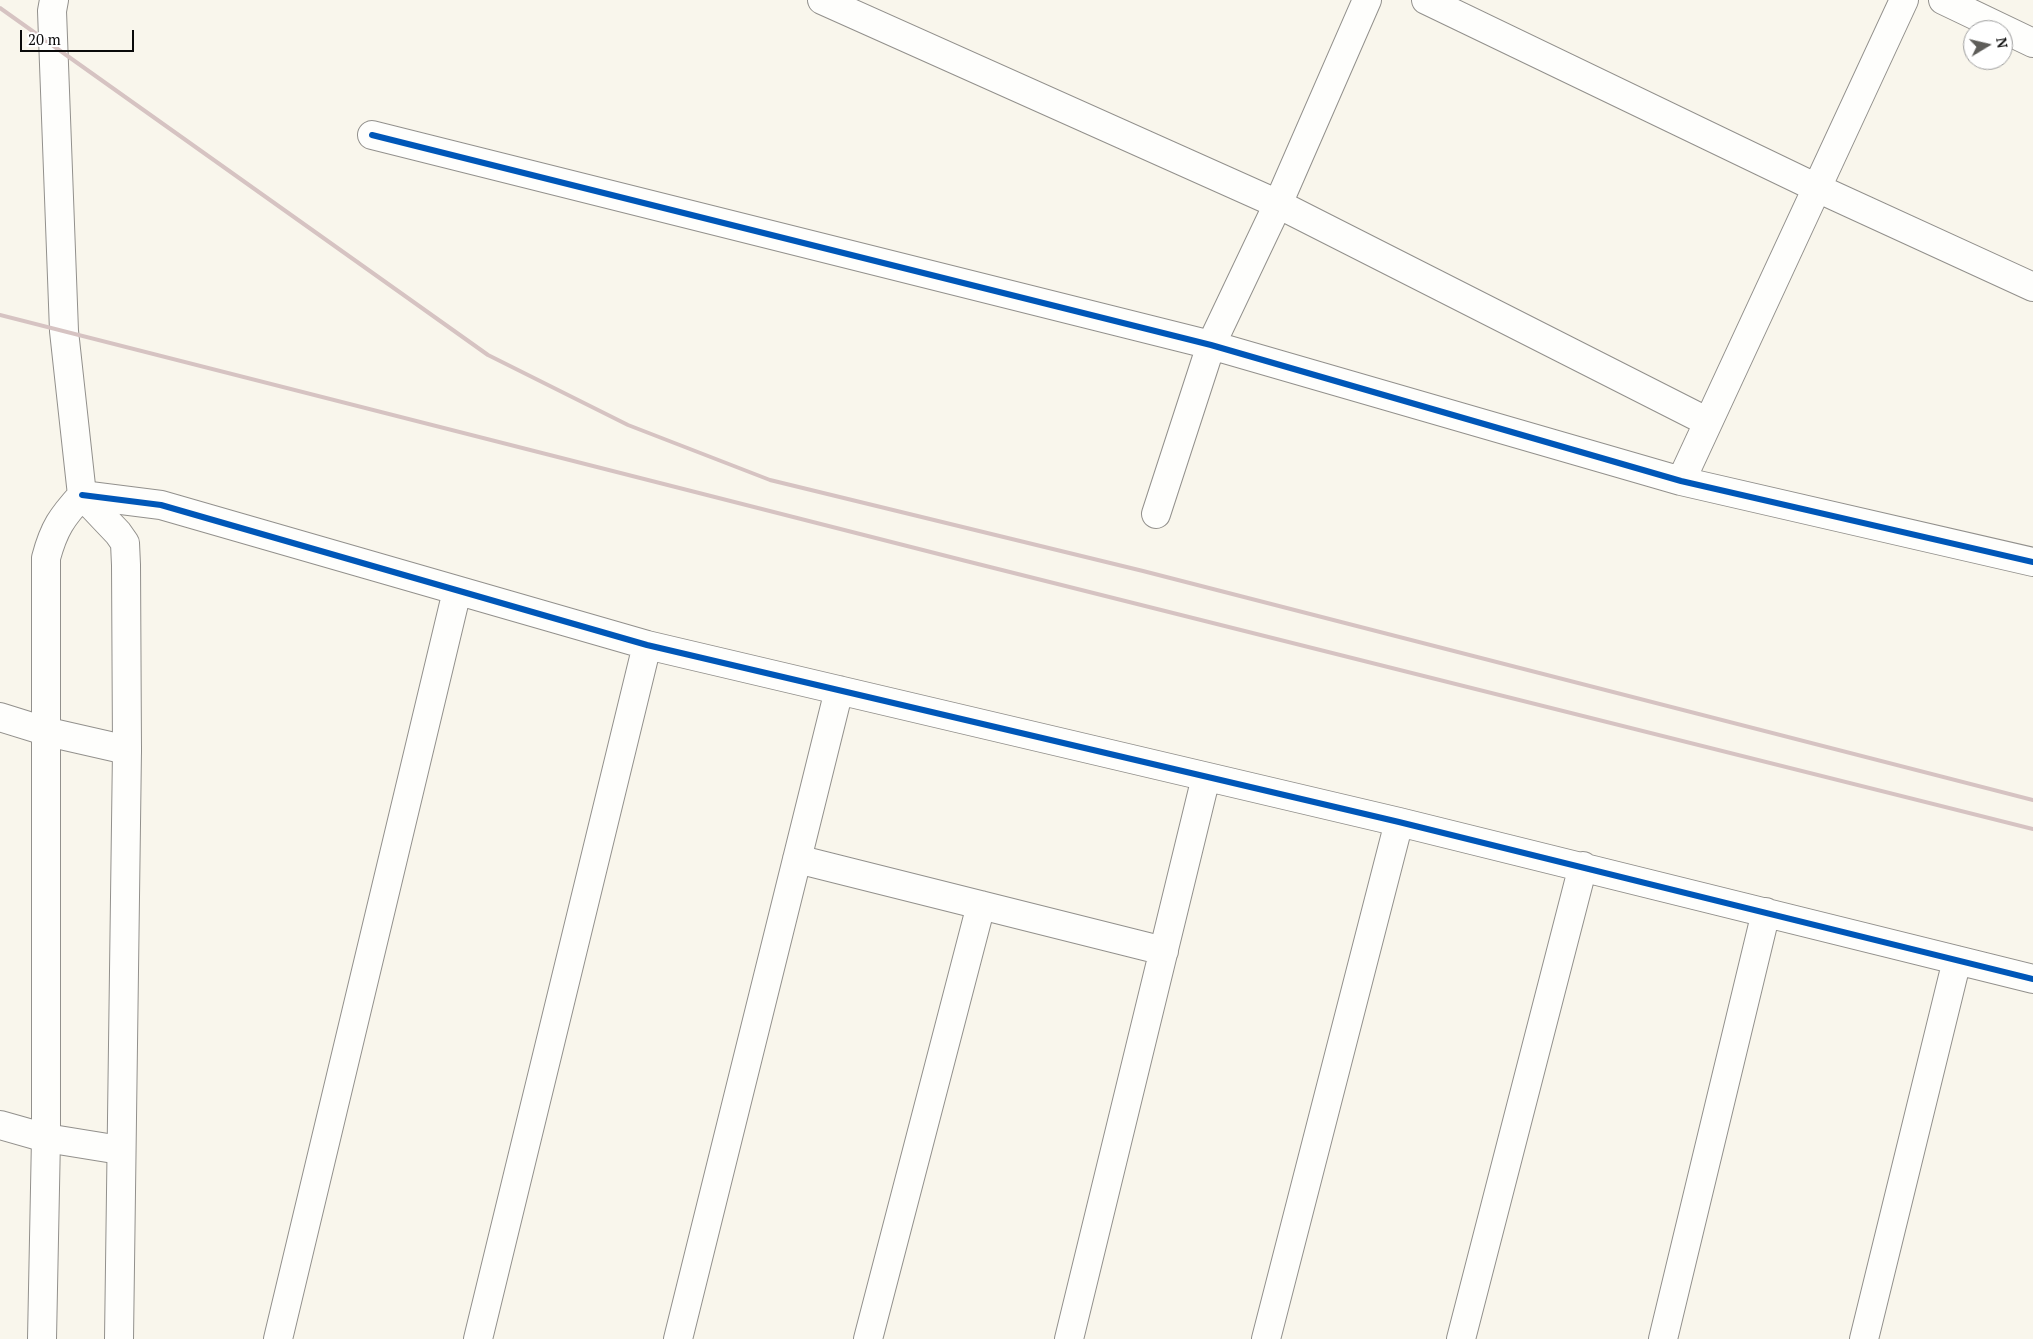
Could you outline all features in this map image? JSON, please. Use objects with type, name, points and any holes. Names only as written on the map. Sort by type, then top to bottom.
[{"type":"street","points":[[54,0],[52,11],[64,331],[82,495],[125,543],[127,750],[120,1150],[119,1339]]},
{"type":"street","points":[[822,0],[1278,204],[1708,422]]},
{"type":"street","points":[[1156,514],[1211,345],[1278,204],[1367,0]]},
{"type":"street","points":[[1426,0],[1817,188],[2033,287]]},
{"type":"street","points":[[1681,481],[1904,0]]},
{"type":"street","points":[[1943,0],[2033,43]]},
{"type":"street","points":[[372,135],[1211,345],[1681,481],[2033,562]]},
{"type":"street","points":[[82,495],[161,505],[648,645],[1583,866],[2033,979]]},
{"type":"street","points":[[42,1339],[46,1138],[48,732],[46,558],[52,535],[64,514],[82,495]]},
{"type":"street","points":[[278,1339],[457,590]]},
{"type":"street","points":[[478,1339],[648,645]]},
{"type":"street","points":[[678,1339],[839,690]]},
{"type":"street","points":[[0,717],[48,732],[127,750]]},
{"type":"street","points":[[1069,1339],[1206,777]]},
{"type":"street","points":[[1266,1339],[1400,822]]},
{"type":"street","points":[[797,859],[1164,951]]},
{"type":"street","points":[[1461,1339],[1583,866]]},
{"type":"street","points":[[868,1339],[981,905]]},
{"type":"street","points":[[1663,1339],[1766,912]]},
{"type":"street","points":[[1864,1339],[1957,960]]},
{"type":"street","points":[[0,1125],[46,1138],[120,1150]]},
{"type":"railway","points":[[0,8],[488,355],[628,425],[770,480],[1143,571],[2033,800]]},
{"type":"railway","points":[[0,315],[966,561],[2033,829]]},
{"type":"cycle path","points":[[372,135],[1211,345],[1681,481],[2033,562]]},
{"type":"cycle path","points":[[82,495],[161,505],[647,645],[1399,822],[2033,979]]}]
